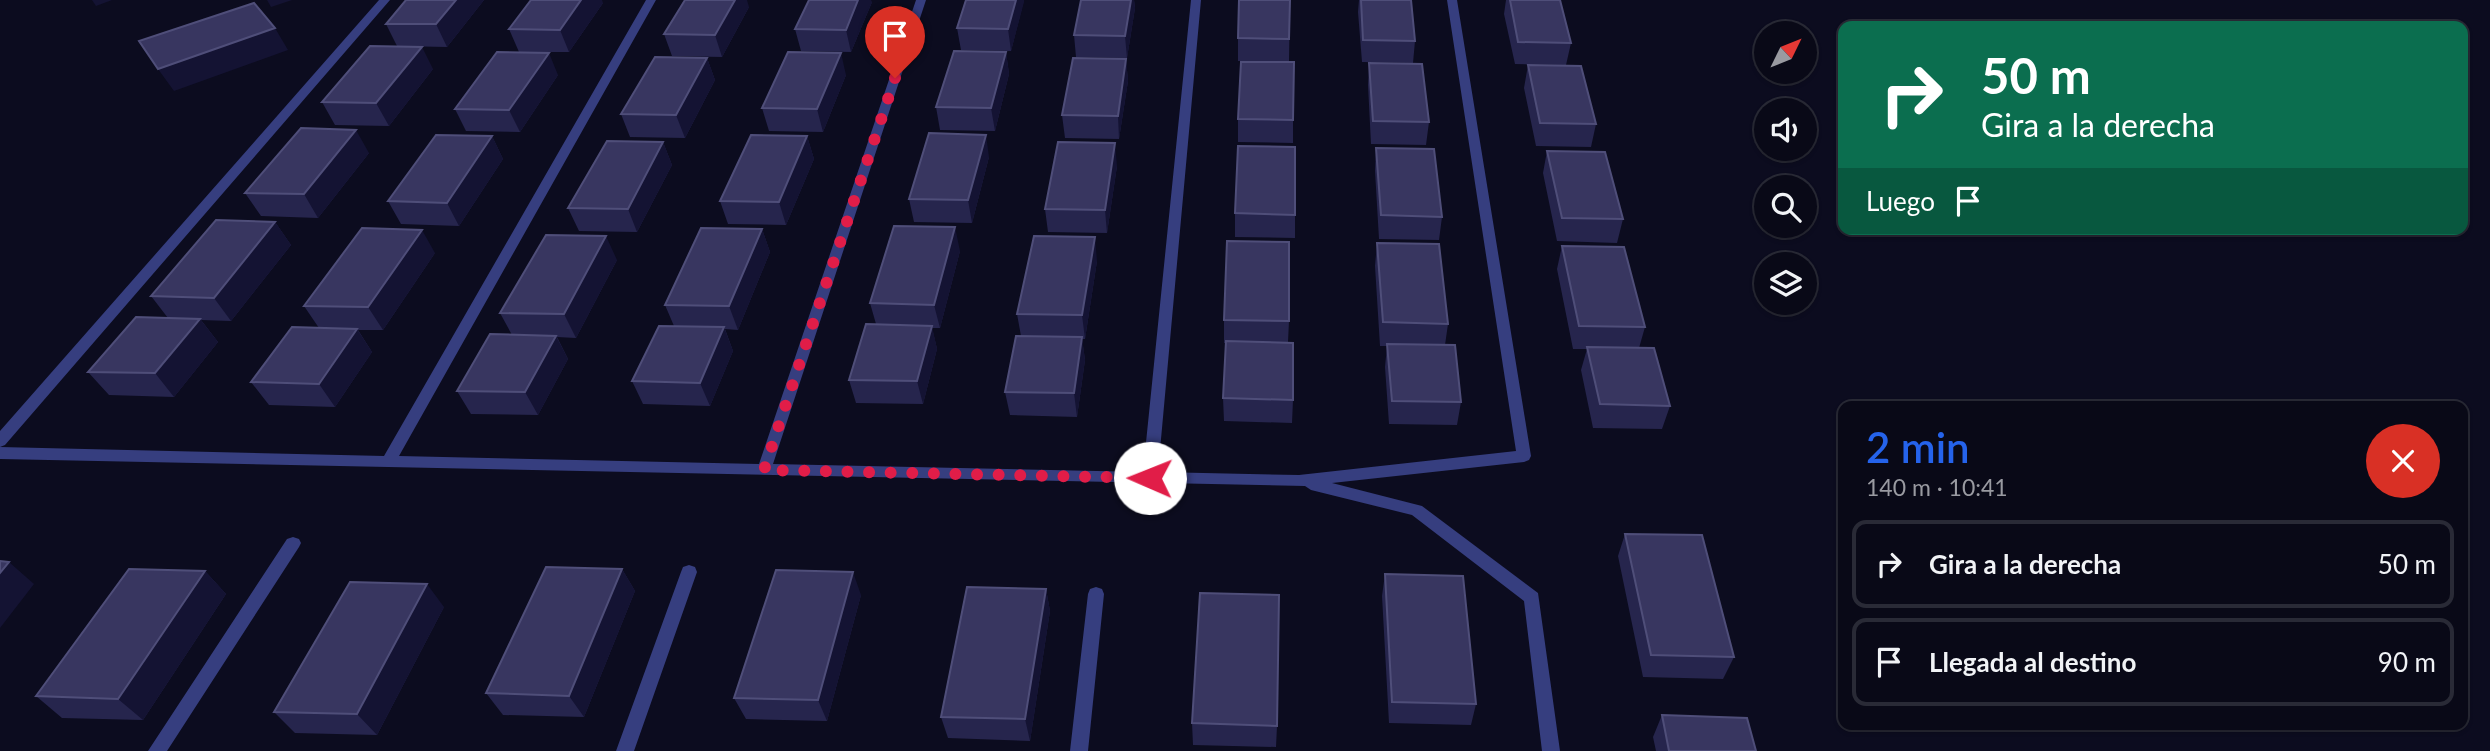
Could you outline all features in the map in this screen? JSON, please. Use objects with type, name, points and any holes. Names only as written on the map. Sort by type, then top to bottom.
[{"type":"street","points":[[0,441],[385,0]]},
{"type":"street","points":[[388,462],[651,0]]},
{"type":"street","points":[[764,470],[922,0]]},
{"type":"street","points":[[1150,478],[1196,0]]},
{"type":"street","points":[[0,453],[1299,481],[1524,456],[1452,0]]},
{"type":"street","points":[[1299,481],[1417,509],[1532,598],[1551,751]]},
{"type":"street","points":[[157,751],[293,543]]},
{"type":"street","points":[[625,751],[689,572]]},
{"type":"street","points":[[1079,751],[1096,594]]},
{"type":"building","points":[[406,0],[456,0],[436,24],[386,24]]},
{"type":"building","points":[[531,0],[581,0],[560,30],[509,29]]},
{"type":"building","points":[[685,0],[735,0],[715,35],[664,34]]},
{"type":"building","points":[[809,0],[858,0],[846,30],[795,29]]},
{"type":"building","points":[[966,0],[1016,0],[1008,29],[957,28]]},
{"type":"building","points":[[1081,0],[1131,0],[1125,36],[1074,35]]},
{"type":"building","points":[[1239,0],[1290,0],[1289,39],[1238,38]]},
{"type":"building","points":[[1361,0],[1411,0],[1415,41],[1363,40]]},
{"type":"building","points":[[1510,0],[1560,0],[1571,43],[1518,42]]},
{"type":"building","points":[[254,3],[275,28],[158,69],[139,41]]},
{"type":"building","points":[[370,46],[422,47],[376,103],[322,102]]},
{"type":"building","points":[[954,51],[1006,52],[991,108],[936,107]]},
{"type":"building","points":[[497,52],[549,53],[509,110],[455,109]]},
{"type":"building","points":[[788,52],[841,53],[817,109],[762,108]]},
{"type":"building","points":[[655,57],[707,58],[676,115],[621,114]]},
{"type":"building","points":[[1073,58],[1126,59],[1118,116],[1062,115]]},
{"type":"building","points":[[1241,62],[1294,62],[1293,120],[1238,119]]},
{"type":"building","points":[[1369,63],[1422,64],[1429,122],[1373,121]]},
{"type":"building","points":[[1528,65],[1581,66],[1596,124],[1540,123]]},
{"type":"building","points":[[301,128],[356,130],[304,194],[245,193]]},
{"type":"building","points":[[929,133],[986,135],[968,200],[909,199]]},
{"type":"building","points":[[436,135],[492,136],[447,203],[388,201]]},
{"type":"building","points":[[751,135],[807,136],[779,202],[720,201]]},
{"type":"building","points":[[607,141],[663,142],[628,209],[568,208]]},
{"type":"building","points":[[1058,142],[1115,143],[1105,210],[1045,209]]},
{"type":"building","points":[[1238,146],[1295,147],[1295,215],[1235,213]]},
{"type":"building","points":[[1376,148],[1434,149],[1442,217],[1381,215]]},
{"type":"building","points":[[1547,151],[1605,152],[1623,219],[1562,218]]},
{"type":"building","points":[[216,220],[275,222],[214,298],[151,296]]},
{"type":"building","points":[[894,226],[955,227],[934,305],[870,303]]},
{"type":"building","points":[[362,228],[422,230],[368,307],[304,306]]},
{"type":"building","points":[[701,228],[762,229],[729,306],[665,305]]},
{"type":"building","points":[[546,235],[606,236],[564,314],[500,313]]},
{"type":"building","points":[[1034,236],[1095,237],[1082,315],[1017,314]]},
{"type":"building","points":[[1227,241],[1289,242],[1289,321],[1224,320]]},
{"type":"building","points":[[1377,243],[1439,244],[1448,324],[1383,322]]},
{"type":"building","points":[[1562,246],[1624,247],[1645,327],[1579,326]]},
{"type":"building","points":[[136,317],[200,319],[155,373],[88,372]]},
{"type":"building","points":[[866,324],[932,326],[917,381],[849,380]]},
{"type":"building","points":[[659,326],[724,327],[700,383],[632,381]]},
{"type":"building","points":[[292,327],[357,329],[319,384],[251,382]]},
{"type":"building","points":[[490,334],[556,336],[525,392],[457,391]]},
{"type":"building","points":[[1016,336],[1082,337],[1074,393],[1005,392]]},
{"type":"building","points":[[1226,341],[1293,343],[1293,400],[1223,398]]},
{"type":"building","points":[[1387,344],[1455,345],[1461,402],[1392,401]]},
{"type":"building","points":[[1587,347],[1654,348],[1670,406],[1600,404]]},
{"type":"building","points":[[1625,534],[1702,535],[1734,657],[1651,655]]},
{"type":"building","points":[[0,561],[9,562],[0,573]]},
{"type":"building","points":[[546,567],[622,569],[569,696],[486,693]]},
{"type":"building","points":[[129,569],[205,571],[118,699],[36,696]]},
{"type":"building","points":[[776,570],[853,572],[818,700],[734,698]]},
{"type":"building","points":[[1385,574],[1463,576],[1476,704],[1392,702]]},
{"type":"building","points":[[350,582],[427,584],[357,714],[274,712]]},
{"type":"building","points":[[967,587],[1046,589],[1025,719],[941,717]]},
{"type":"building","points":[[1200,593],[1279,595],[1277,726],[1192,723]]},
{"type":"building","points":[[1662,715],[1747,718],[1756,751],[1669,751]]},
{"type":"route","points":[[895,78],[764,470],[1150,478]]}]
